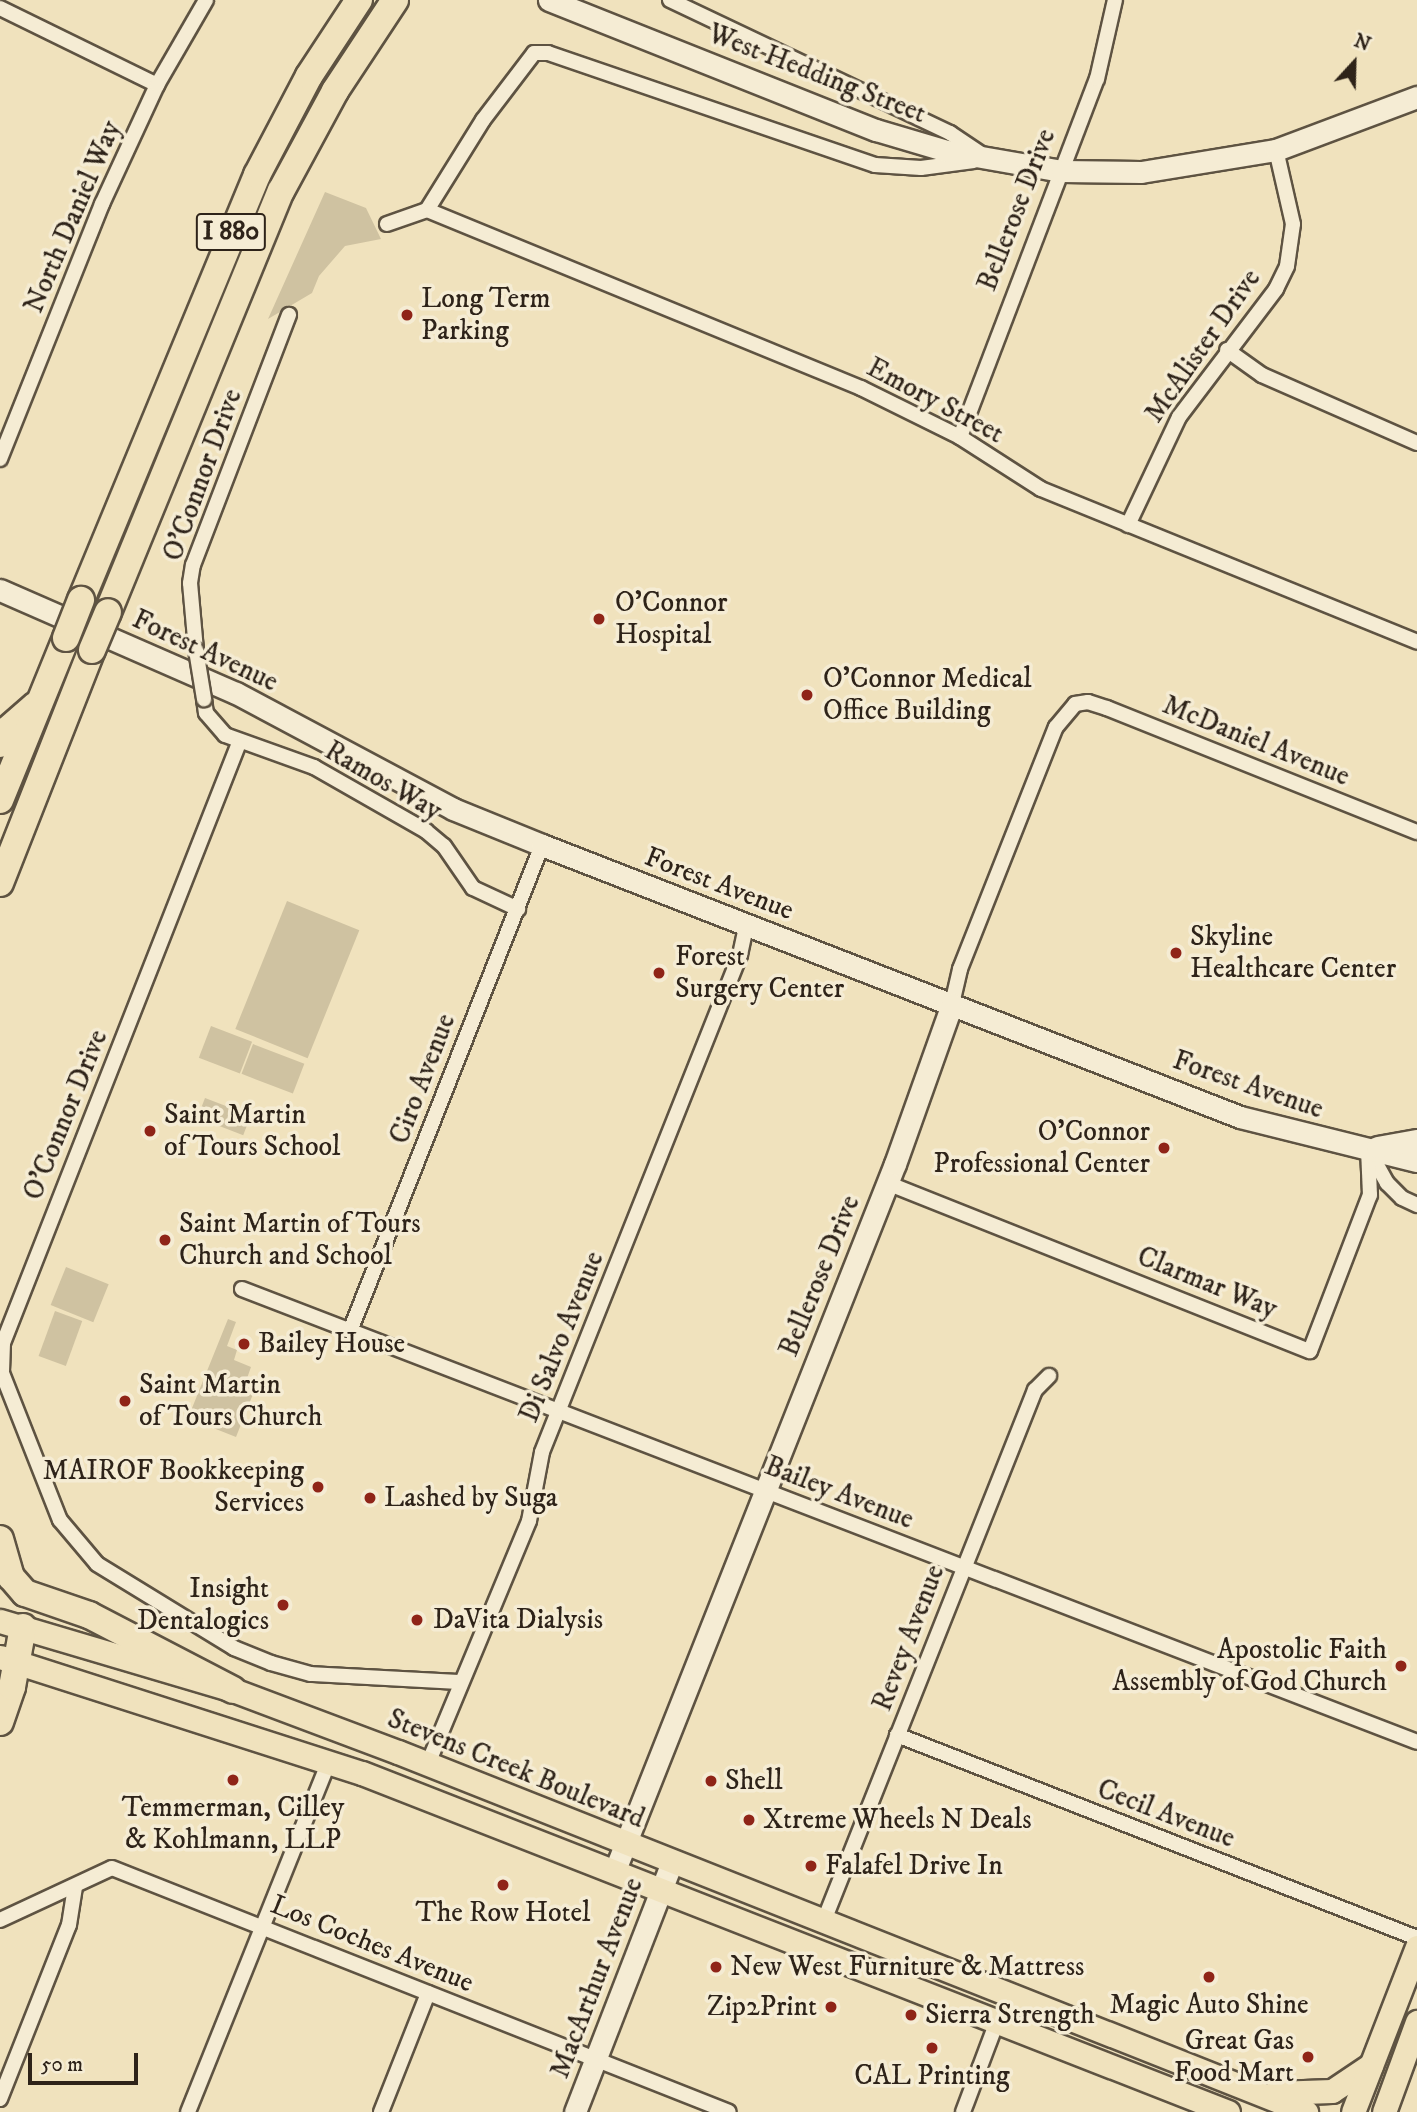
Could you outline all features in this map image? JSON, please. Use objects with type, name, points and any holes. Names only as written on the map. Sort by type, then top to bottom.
[{"type":"highway","name":"I 880","points":[[0,800],[257,175],[309,76],[359,0]]},
{"type":"highway","name":"I 880","points":[[0,883],[92,650],[270,216],[335,91],[395,0]]},
{"type":"highway","points":[[0,744],[7,730],[40,702]]},
{"type":"highway","points":[[0,1539],[11,1577],[25,1593],[89,1615],[233,1690]]},
{"type":"highway","points":[[0,1722],[12,1624]]},
{"type":"main road","name":"West Hedding Street","points":[[549,0],[876,130],[990,159],[1062,171],[1141,172],[1276,150],[1417,97]]},
{"type":"main road","name":"Forest Avenue","points":[[0,590],[215,682],[453,809],[542,845],[1240,1117],[1417,1161]]},
{"type":"main road","name":"Bellerose Drive","points":[[615,1870],[887,1183],[952,1004]]},
{"type":"main road","points":[[1368,1149],[1417,1140]]},
{"type":"main road","name":"Stevens Creek Boulevard","points":[[12,1624],[233,1690],[1306,2112]]},
{"type":"main road","name":"Stevens Creek Boulevard","points":[[8,1659],[362,1773],[998,2019],[1228,2112]]},
{"type":"main road","points":[[362,1773],[427,1766]]},
{"type":"main road","name":"MacArthur Avenue","points":[[575,2112],[671,1864]]},
{"type":"main road","points":[[1353,2112],[1417,1947]]},
{"type":"main road","name":"Stevens Creek Boulevard","points":[[898,1980],[930,1979],[981,1999],[993,2000],[1003,1993]]},
{"type":"main road","points":[[1384,2112],[1417,2022]]},
{"type":"main road","points":[[1259,2093],[1332,2091],[1371,2065]]},
{"type":"street","name":"North Daniel Way","points":[[0,459],[102,204],[157,85],[206,0]]},
{"type":"street","name":"West Hedding Street","points":[[670,0],[950,133],[990,159]]},
{"type":"street","name":"Bellerose Drive","points":[[960,437],[1097,79],[1115,0]]},
{"type":"street","points":[[0,8],[157,85]]},
{"type":"street","name":"West Hedding Street","points":[[427,210],[526,60],[534,53],[548,53],[875,165],[921,168],[990,159]]},
{"type":"street","name":"McAlister Drive","points":[[1128,525],[1179,416],[1227,349],[1276,289],[1293,245],[1293,224],[1276,150]]},
{"type":"street","points":[[387,224],[427,210]]},
{"type":"street","name":"Emory Street","points":[[427,210],[861,388],[960,437],[1041,489],[1417,642]]},
{"type":"street","name":"O’Connor Drive","points":[[289,314],[193,565],[190,583],[204,699],[212,723],[239,743],[3,1343],[2,1373],[60,1520],[97,1564],[234,1648],[271,1663],[311,1674],[461,1682]]},
{"type":"street","points":[[1227,349],[1262,374],[1417,443]]},
{"type":"street","name":"McDaniel Avenue","points":[[1075,704],[1088,702],[1107,708],[1417,832]]},
{"type":"street","name":"Bellerose Drive","points":[[952,1004],[960,969],[1056,727],[1075,704]]},
{"type":"street","name":"Ramos Way","points":[[239,743],[280,752],[314,767],[426,831],[444,846],[473,888],[518,909]]},
{"type":"street","name":"Ciro Avenue","points":[[350,1331],[542,845]]},
{"type":"street","name":"Di Salvo Avenue","points":[[427,1766],[529,1521],[542,1452],[740,956],[746,926]]},
{"type":"street","points":[[1368,1149],[1387,1183],[1402,1198],[1417,1205]]},
{"type":"street","name":"Clarmar Way","points":[[887,1183],[1310,1351],[1370,1195],[1368,1149]]},
{"type":"street","name":"Bailey Avenue","points":[[242,1289],[1417,1742]]},
{"type":"street","name":"Revey Avenue","points":[[823,1923],[1035,1390],[1049,1376]]},
{"type":"street","name":"Cecil Avenue","points":[[897,1735],[1417,1938]]},
{"type":"street","points":[[188,2112],[329,1762]]},
{"type":"street","name":"Los Coches Avenue","points":[[0,1920],[75,1888],[112,1868],[729,2112]]},
{"type":"street","points":[[0,2099],[69,1925],[75,1888]]},
{"type":"street","points":[[381,2112],[428,1993]]},
{"type":"street","points":[[963,2112],[998,2019]]},
{"type":"shaded area","points":[[325,192],[366,208],[381,239],[345,246],[319,276],[312,293],[268,319]]},
{"type":"shaded area","points":[[287,901],[359,930],[308,1058],[235,1029]]},
{"type":"shaded area","points":[[211,1026],[252,1042],[240,1074],[199,1058]]},
{"type":"shaded area","points":[[253,1044],[304,1064],[293,1094],[242,1074]]},
{"type":"shaded area","points":[[205,1098],[251,1116],[243,1135],[197,1118]]},
{"type":"shaded area","points":[[66,1267],[109,1284],[93,1322],[51,1305]]},
{"type":"shaded area","points":[[55,1311],[82,1321],[66,1366],[39,1356]]},
{"type":"shaded area","points":[[228,1319],[236,1322],[227,1346],[237,1350],[234,1360],[251,1367],[245,1384],[255,1389],[236,1437],[188,1418]]},
{"type":"place","name":"Long Term Parking","points":[[407,315]]},
{"type":"place","name":"O’Connor Hospital","points":[[599,619]]},
{"type":"place","name":"O’Connor Medical Office Building","points":[[807,695]]},
{"type":"place","name":"Skyline Healthcare Center","points":[[1176,953]]},
{"type":"place","name":"Forest Surgery Center","points":[[659,973]]},
{"type":"place","name":"Saint Martin of Tours School","points":[[150,1131]]},
{"type":"place","name":"O’Connor Professional Center","points":[[1164,1148]]},
{"type":"place","name":"Saint Martin of Tours Church and School","points":[[165,1240]]},
{"type":"place","name":"Bailey House","points":[[244,1344]]},
{"type":"place","name":"Saint Martin of Tours Church","points":[[125,1401]]},
{"type":"place","name":"MAIROF Bookkeeping Services","points":[[318,1487]]},
{"type":"place","name":"Lashed by Suga","points":[[370,1498]]},
{"type":"place","name":"Insight Dentalogics","points":[[283,1605]]},
{"type":"place","name":"DaVita Dialysis","points":[[417,1620]]},
{"type":"place","name":"Apostolic Faith Assembly of God Church","points":[[1401,1666]]},
{"type":"place","name":"Temmerman, Cilley & Kohlmann, LLP","points":[[233,1780]]},
{"type":"place","name":"Shell","points":[[711,1781]]},
{"type":"place","name":"Xtreme Wheels N Deals","points":[[749,1820]]},
{"type":"place","name":"Falafel Drive In","points":[[811,1866]]},
{"type":"place","name":"The Row Hotel","points":[[503,1885]]},
{"type":"place","name":"New West Furniture & Mattress","points":[[716,1967]]},
{"type":"place","name":"Magic Auto Shine","points":[[1209,1977]]},
{"type":"place","name":"Zip2Print","points":[[831,2007]]},
{"type":"place","name":"Sierra Strength","points":[[911,2015]]},
{"type":"place","name":"CAL Printing","points":[[932,2048]]},
{"type":"place","name":"Great Gas Food Mart","points":[[1308,2057]]}]
